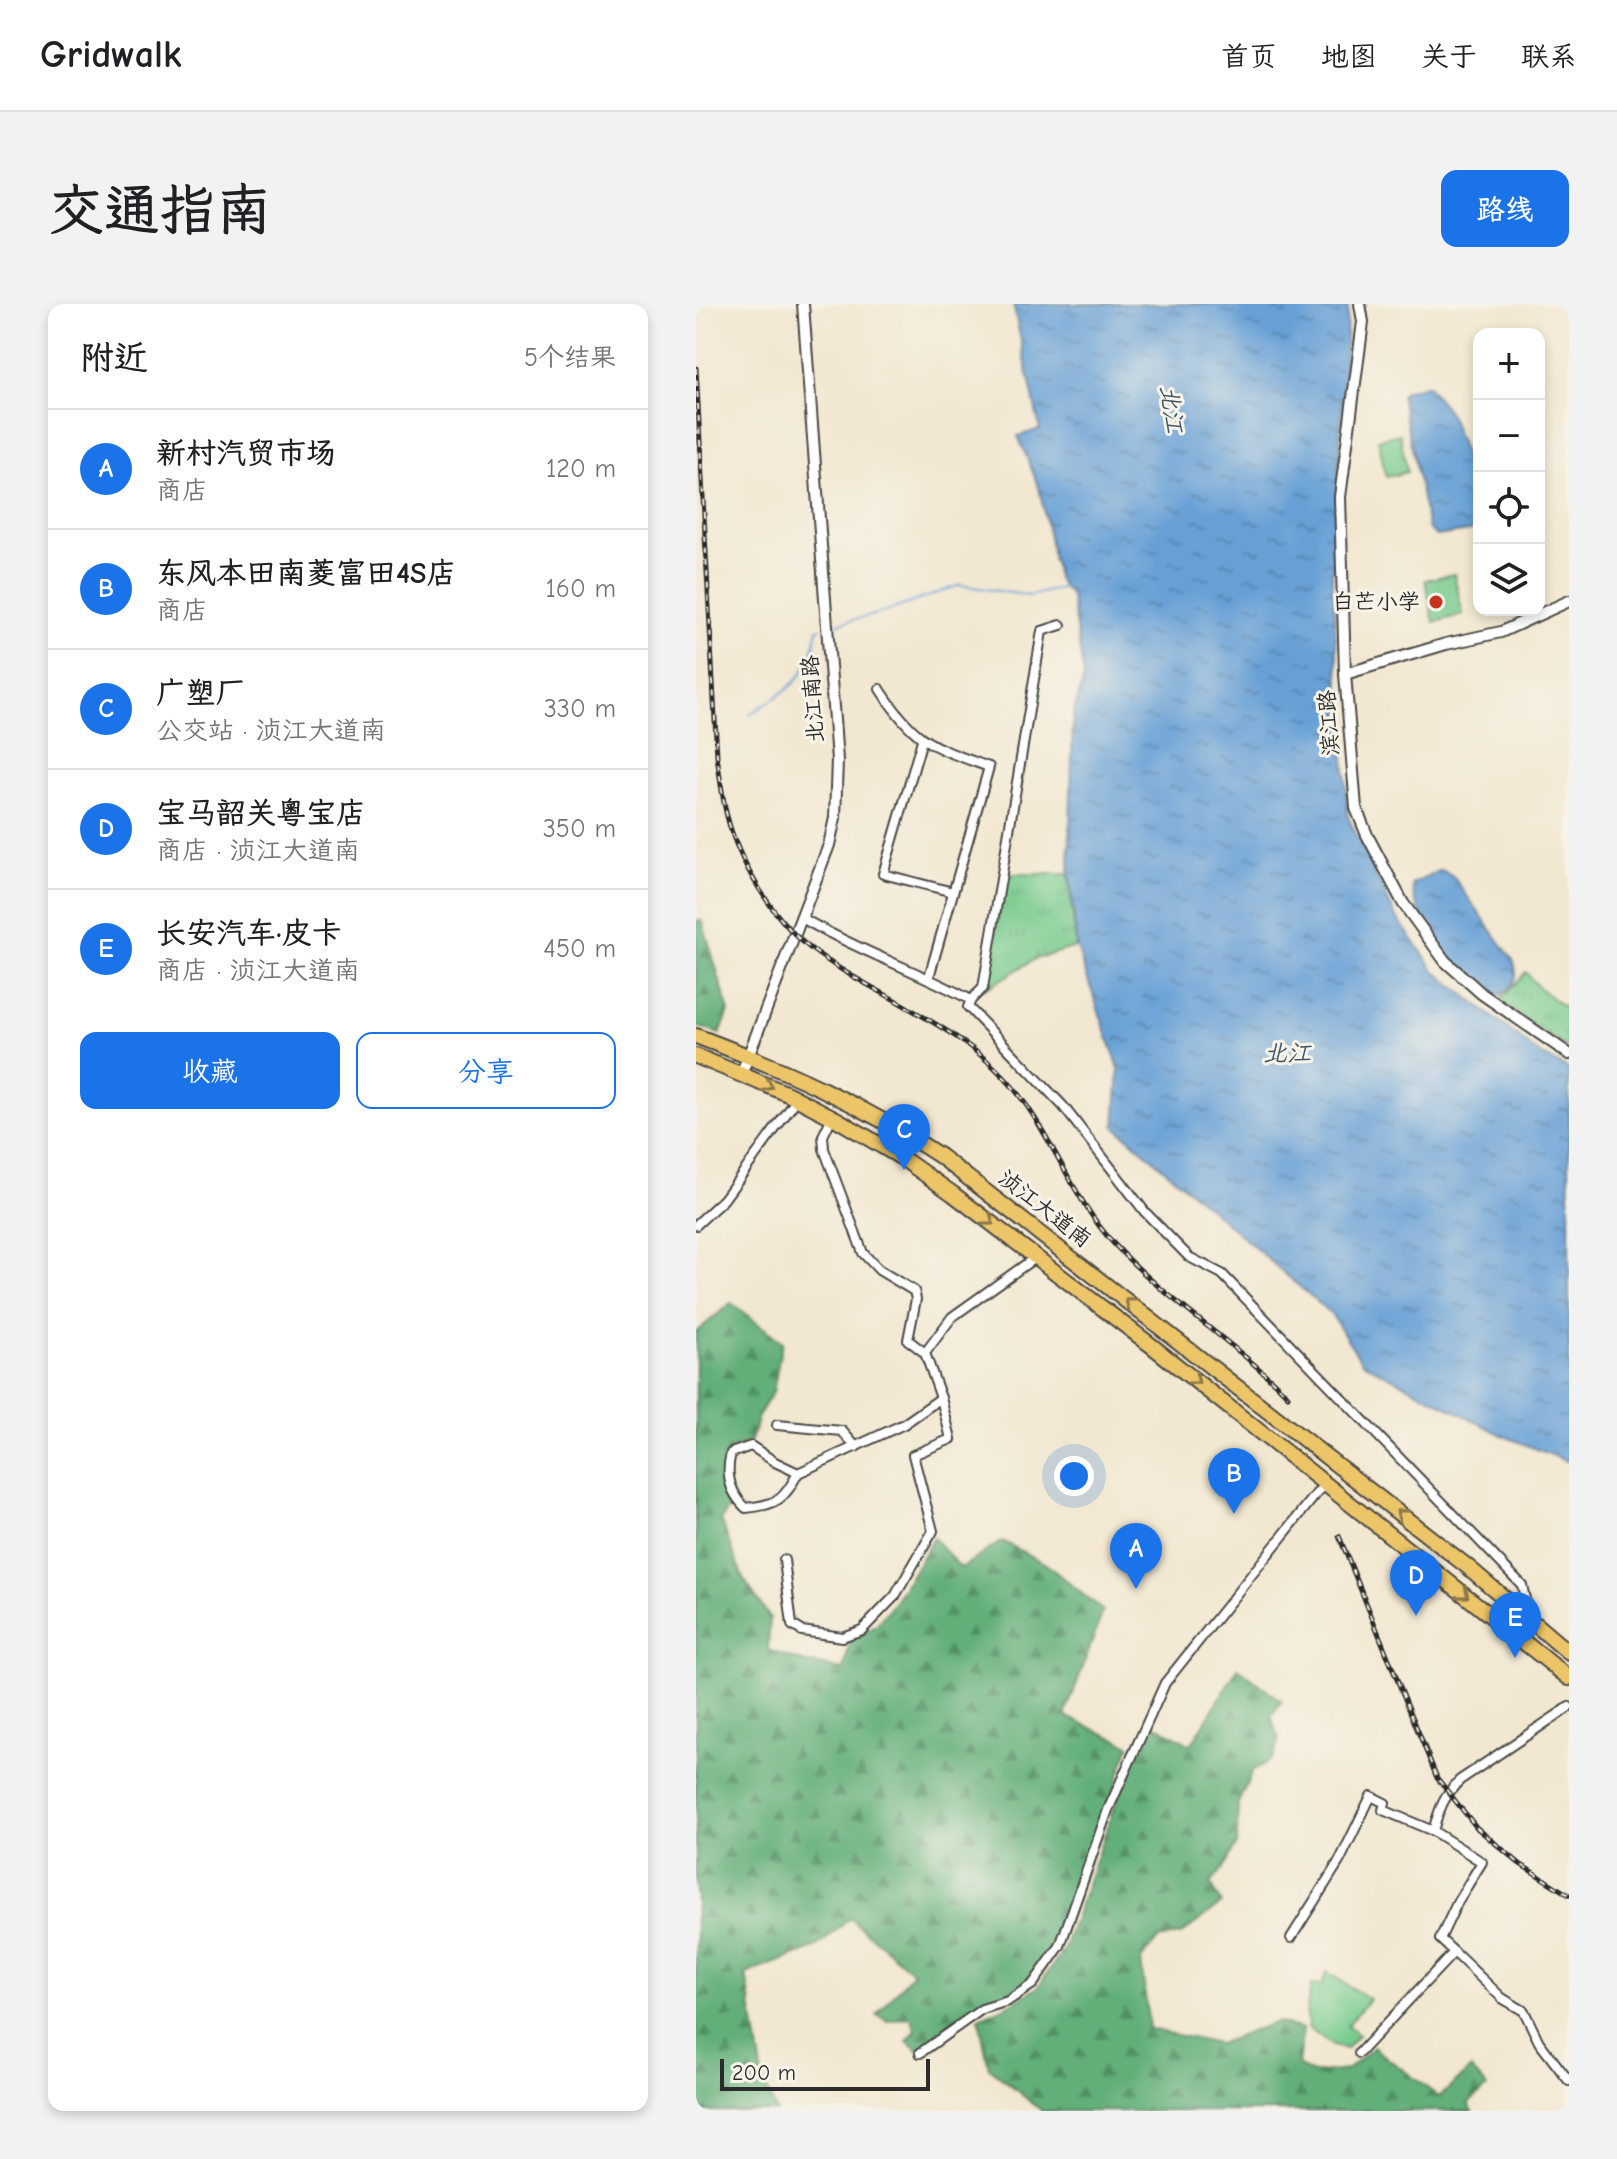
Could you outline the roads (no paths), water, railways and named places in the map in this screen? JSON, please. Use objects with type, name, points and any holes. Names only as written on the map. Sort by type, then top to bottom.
[{"type":"main road","name":"浈江大道南","points":[[696,1036],[779,1067],[848,1100],[929,1149],[1468,1567],[1569,1653]]},
{"type":"main road","name":"浈江大道南","points":[[696,1056],[797,1099],[914,1166],[1036,1257],[1569,1678]]},
{"type":"main road","points":[[1325,1483],[1338,1466]]},
{"type":"main road","points":[[1516,1635],[1529,1619]]},
{"type":"street","name":"北江南路","points":[[741,1075],[829,845],[835,818],[837,760],[803,304]]},
{"type":"street","name":"滨江路","points":[[1360,304],[1363,322],[1340,497],[1345,674],[1356,808],[1403,903],[1445,961],[1482,994],[1569,1054]]},
{"type":"street","points":[[1345,674],[1446,644],[1501,632],[1569,601]]},
{"type":"street","points":[[1061,625],[1042,631],[983,988],[968,1007],[1063,1106],[1145,1212],[1189,1257],[1222,1274],[1522,1585],[1529,1619]]},
{"type":"street","points":[[880,689],[896,713],[922,740],[937,749],[989,767],[929,977]]},
{"type":"street","points":[[922,740],[883,874],[953,892]]},
{"type":"street","points":[[802,918],[870,954],[929,977],[971,1000]]},
{"type":"street","points":[[696,1225],[724,1199],[797,1099]]},
{"type":"street","points":[[784,1560],[792,1625],[842,1637],[862,1630],[895,1596],[933,1531],[913,1455],[951,1439],[925,1353],[908,1340],[916,1299],[914,1291],[879,1270],[859,1246],[824,1149],[823,1136],[832,1117]]},
{"type":"street","points":[[925,1353],[952,1317],[1036,1257]]},
{"type":"street","points":[[798,1473],[751,1446],[731,1453],[728,1464],[733,1495],[746,1508],[776,1504],[788,1492],[798,1473],[904,1424],[941,1398]]},
{"type":"street","points":[[777,1425],[842,1431],[856,1447]]},
{"type":"street","points":[[920,2053],[982,2009],[1008,2001],[1033,1984],[1060,1946],[1108,1810],[1165,1683],[1325,1483]]},
{"type":"street","points":[[1433,1831],[1440,1805],[1448,1791],[1460,1780],[1569,1707]]},
{"type":"street","points":[[1291,1938],[1340,1860],[1371,1796],[1385,1803],[1383,1810],[1433,1831],[1482,1862],[1440,1939],[1502,1998],[1524,2011],[1539,2042],[1569,2081]]},
{"type":"street","points":[[1359,2053],[1454,1952]]},
{"type":"water","name":"北江","points":[[1013,304],[1348,304],[1332,580],[1348,817],[1395,915],[1436,972],[1541,1055],[1569,1069],[1569,1462],[1504,1436],[1362,1362],[1331,1314],[1115,1126],[1119,1069],[1077,948],[1069,871],[1073,715],[1084,677],[1071,597],[1057,578],[1039,487],[1018,436],[1040,429]]},
{"type":"water","points":[[1427,385],[1448,411],[1473,478],[1473,528],[1470,531],[1436,536],[1428,528],[1401,396],[1404,391]]},
{"type":"water","points":[[1439,871],[1454,878],[1513,960],[1515,980],[1501,995],[1495,994],[1450,957],[1420,912],[1413,884]]},
{"type":"waterway","points":[[835,624],[885,612],[960,585],[1030,596],[1065,587]]},
{"type":"waterway","points":[[750,714],[788,689],[804,671],[818,628],[821,628]]},
{"type":"railway","points":[[696,368],[717,756],[732,833],[748,870],[770,905],[810,948],[843,971],[941,1027],[990,1063],[1018,1093],[1084,1204],[1115,1245],[1156,1284],[1246,1357],[1288,1396]]},
{"type":"railway","points":[[1339,1536],[1437,1778],[1477,1828],[1520,1864],[1569,1895]]},
{"type":"place","name":"白芒小学","points":[[1436,602]]},
{"type":"place","name":"广塑厂","points":[[904,1170]]},
{"type":"place","name":"东风本田南菱富田4S店","points":[[1234,1514]]},
{"type":"place","name":"新村汽贸市场","points":[[1136,1589]]},
{"type":"place","name":"宝马韶关粤宝店","points":[[1416,1616]]},
{"type":"place","name":"长安汽车·皮卡","points":[[1515,1658]]}]
